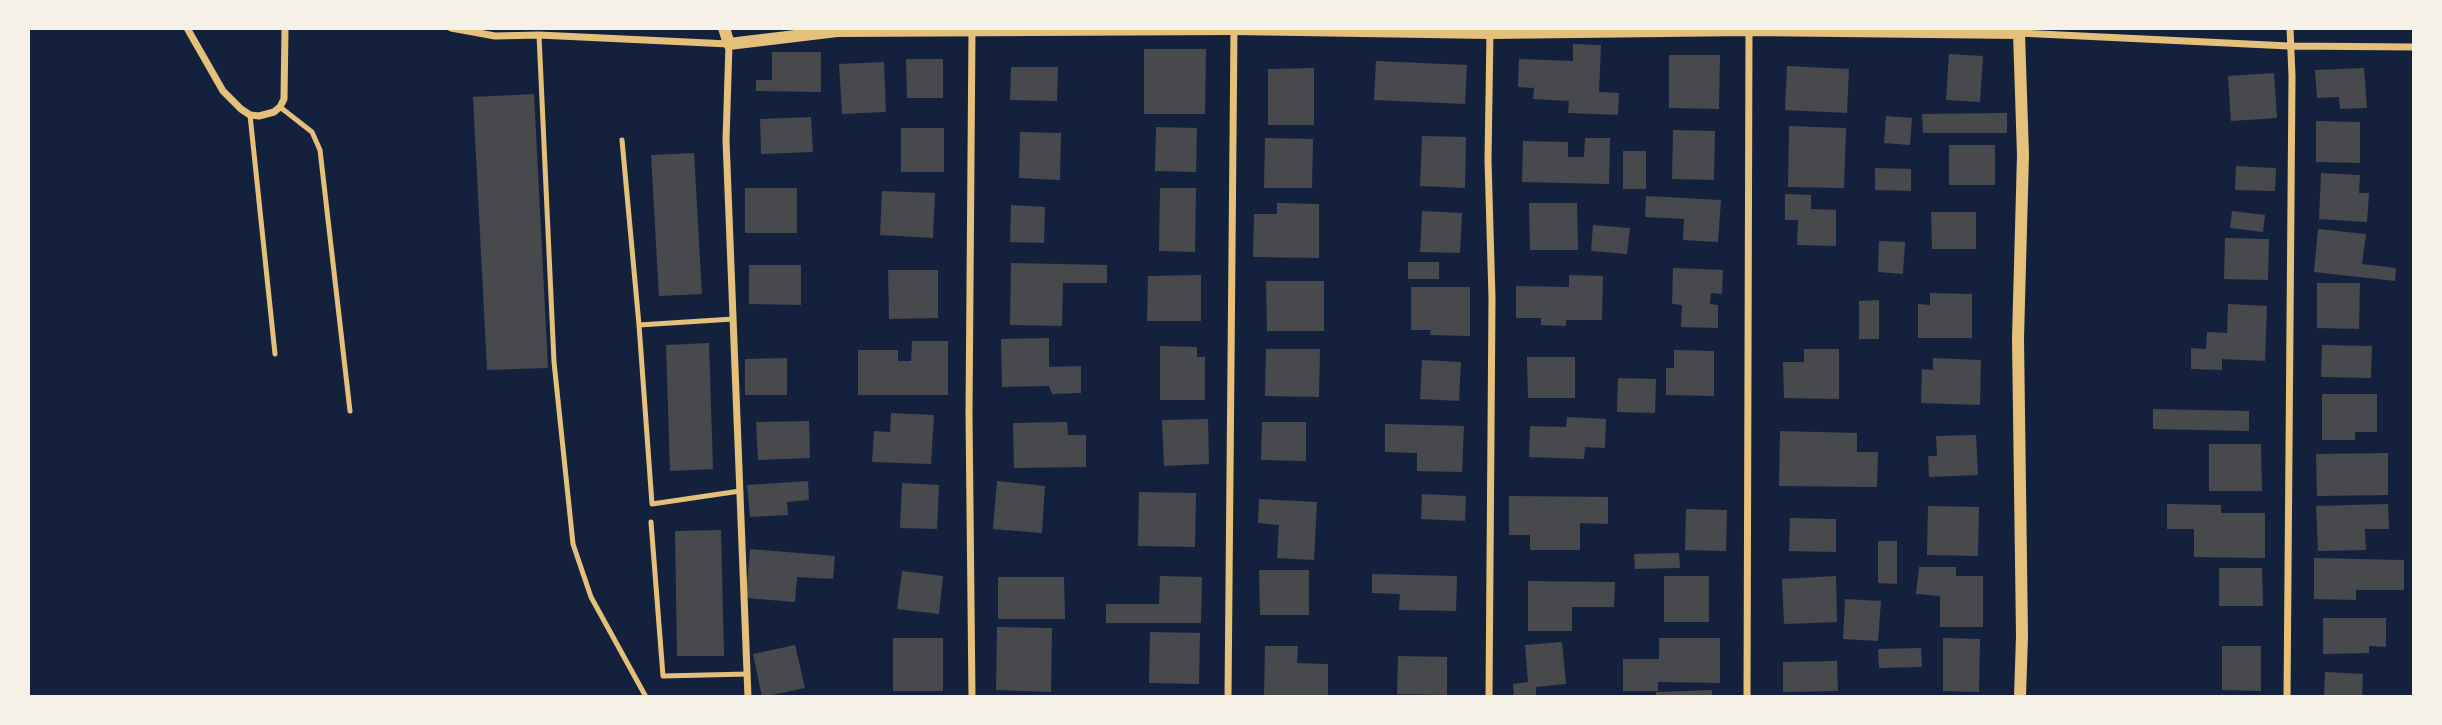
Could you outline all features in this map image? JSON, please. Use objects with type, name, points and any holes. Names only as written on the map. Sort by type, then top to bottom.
[{"type":"street","points":[[187,28],[223,91],[250,115],[267,115],[280,107],[285,91],[285,28]]},
{"type":"street","points":[[451,28],[495,36],[539,35],[729,44],[836,31],[1234,28],[2019,31],[2289,46],[2414,47]]},
{"type":"street","points":[[724,28],[729,44],[726,140],[748,697]]},
{"type":"street","points":[[1228,697],[1234,28]]},
{"type":"street","points":[[2287,697],[2292,76],[2290,28]]},
{"type":"street","points":[[1748,697],[1749,29]]},
{"type":"street","points":[[972,30],[969,401],[972,697]]},
{"type":"street","points":[[1489,697],[1492,298],[1488,160],[1490,31]]},
{"type":"street","points":[[2019,31],[2023,155],[2018,338],[2020,697]]},
{"type":"lane","points":[[539,35],[554,362],[573,544],[591,597],[646,697]]},
{"type":"lane","points":[[280,107],[312,132],[320,150],[350,411]]},
{"type":"lane","points":[[250,115],[275,354]]},
{"type":"lane","points":[[622,140],[652,504],[740,491]]},
{"type":"lane","points":[[639,325],[733,319]]},
{"type":"lane","points":[[651,522],[663,676],[748,674]]},
{"type":"building","points":[[1573,44],[1601,45],[1599,92],[1619,93],[1618,115],[1568,113],[1569,101],[1533,99],[1534,88],[1518,87],[1519,59],[1573,61]]},
{"type":"building","points":[[1144,49],[1206,49],[1205,114],[1144,114]]},
{"type":"building","points":[[772,52],[821,52],[821,92],[756,91],[756,80],[772,80]]},
{"type":"building","points":[[1949,54],[1983,56],[1980,102],[1946,100]]},
{"type":"building","points":[[1669,55],[1720,55],[1719,109],[1669,108]]},
{"type":"building","points":[[906,59],[943,59],[943,98],[907,98]]},
{"type":"building","points":[[1376,61],[1467,65],[1465,104],[1374,100]]},
{"type":"building","points":[[884,62],[886,112],[842,114],[839,64]]},
{"type":"building","points":[[1787,66],[1849,69],[1847,113],[1785,110]]},
{"type":"building","points":[[1011,67],[1058,67],[1057,101],[1010,100]]},
{"type":"building","points":[[1314,68],[1314,125],[1268,125],[1268,69]]},
{"type":"building","points":[[2364,68],[2367,108],[2340,109],[2339,97],[2317,98],[2315,70]]},
{"type":"building","points":[[2274,73],[2277,118],[2231,121],[2228,76]]},
{"type":"building","points":[[534,94],[548,368],[487,370],[473,97]]},
{"type":"building","points":[[2007,113],[2007,133],[1923,133],[1922,114]]},
{"type":"building","points":[[1886,116],[1912,118],[1910,145],[1884,143]]},
{"type":"building","points":[[811,117],[813,152],[761,154],[760,119]]},
{"type":"building","points":[[2316,121],[2360,122],[2360,163],[2316,162]]},
{"type":"building","points":[[1789,126],[1846,128],[1844,188],[1788,187]]},
{"type":"building","points":[[1156,127],[1197,128],[1196,172],[1155,171]]},
{"type":"building","points":[[901,128],[944,128],[944,172],[901,172]]},
{"type":"building","points":[[1673,130],[1715,131],[1714,180],[1672,179]]},
{"type":"building","points":[[1020,132],[1061,133],[1060,180],[1019,178]]},
{"type":"building","points":[[1422,136],[1466,137],[1465,188],[1420,186]]},
{"type":"building","points":[[1265,138],[1313,139],[1312,188],[1264,188]]},
{"type":"building","points":[[1585,138],[1610,138],[1609,184],[1522,182],[1523,141],[1568,142],[1568,157],[1584,157]]},
{"type":"building","points":[[1949,145],[1995,145],[1995,185],[1949,185]]},
{"type":"building","points":[[1623,151],[1646,151],[1646,189],[1623,189]]},
{"type":"building","points":[[694,153],[702,294],[659,296],[651,155]]},
{"type":"building","points":[[2236,166],[2276,168],[2275,191],[2235,190]]},
{"type":"building","points":[[1875,168],[1911,169],[1911,191],[1875,190]]},
{"type":"building","points":[[2321,173],[2360,175],[2359,193],[2369,193],[2367,222],[2319,219]]},
{"type":"building","points":[[745,188],[797,188],[797,233],[745,233]]},
{"type":"building","points":[[1160,188],[1196,188],[1195,252],[1159,251]]},
{"type":"building","points":[[882,191],[935,193],[933,238],[880,235]]},
{"type":"building","points":[[1785,194],[1811,195],[1811,209],[1836,210],[1836,246],[1797,245],[1798,220],[1785,220]]},
{"type":"building","points":[[1646,196],[1721,200],[1718,242],[1683,240],[1684,219],[1645,217]]},
{"type":"building","points":[[1277,203],[1319,204],[1319,258],[1253,257],[1254,214],[1277,214]]},
{"type":"building","points":[[1529,203],[1577,203],[1578,250],[1530,250]]},
{"type":"building","points":[[1011,205],[1045,207],[1044,243],[1010,242]]},
{"type":"building","points":[[1422,211],[1462,213],[1460,253],[1420,252]]},
{"type":"building","points":[[2232,211],[2265,215],[2263,232],[2230,228]]},
{"type":"building","points":[[1931,212],[1976,212],[1976,249],[1932,249]]},
{"type":"building","points":[[1593,225],[1630,228],[1627,254],[1591,251]]},
{"type":"building","points":[[2318,229],[2366,234],[2362,264],[2396,268],[2395,281],[2314,272]]},
{"type":"building","points":[[2225,238],[2269,239],[2268,280],[2224,279]]},
{"type":"building","points":[[1879,241],[1905,242],[1903,274],[1878,272]]},
{"type":"building","points":[[1408,262],[1439,262],[1439,279],[1408,279]]},
{"type":"building","points":[[1011,263],[1107,265],[1107,283],[1063,283],[1062,326],[1010,325]]},
{"type":"building","points":[[749,265],[801,265],[801,305],[749,304]]},
{"type":"building","points":[[1673,268],[1723,270],[1722,294],[1711,293],[1710,304],[1718,305],[1718,328],[1681,327],[1682,305],[1672,304]]},
{"type":"building","points":[[888,270],[938,270],[938,318],[889,319]]},
{"type":"building","points":[[1201,275],[1201,321],[1147,321],[1148,276]]},
{"type":"building","points":[[1569,275],[1603,276],[1602,320],[1566,320],[1566,326],[1541,325],[1541,318],[1516,318],[1516,286],[1569,287]]},
{"type":"building","points":[[1266,281],[1324,281],[1324,331],[1267,331]]},
{"type":"building","points":[[2317,283],[2360,283],[2359,329],[2317,328]]},
{"type":"building","points":[[1411,287],[1470,287],[1470,336],[1430,335],[1431,330],[1411,330]]},
{"type":"building","points":[[1930,293],[1972,294],[1972,338],[1918,338],[1918,304],[1930,305]]},
{"type":"building","points":[[1879,300],[1879,339],[1859,339],[1859,301]]},
{"type":"building","points":[[2228,304],[2267,306],[2265,361],[2222,359],[2222,370],[2191,369],[2191,348],[2206,349],[2207,332],[2227,333]]},
{"type":"building","points":[[1049,338],[1049,367],[1081,366],[1081,393],[1052,394],[1049,386],[1002,387],[1001,339]]},
{"type":"building","points":[[912,341],[948,341],[948,395],[858,395],[858,350],[898,350],[898,361],[911,361]]},
{"type":"building","points":[[709,343],[713,469],[670,471],[666,345]]},
{"type":"building","points":[[2322,345],[2372,346],[2371,378],[2321,377]]},
{"type":"building","points":[[1160,346],[1197,347],[1197,357],[1205,357],[1205,400],[1160,400]]},
{"type":"building","points":[[1266,349],[1320,349],[1319,397],[1265,396]]},
{"type":"building","points":[[1804,349],[1839,349],[1839,399],[1784,398],[1783,362],[1804,362]]},
{"type":"building","points":[[1674,350],[1714,351],[1714,396],[1666,395],[1666,368],[1674,368]]},
{"type":"building","points":[[1527,357],[1575,357],[1575,398],[1528,398]]},
{"type":"building","points":[[787,358],[787,395],[745,395],[745,359]]},
{"type":"building","points":[[1933,358],[1981,360],[1980,405],[1921,403],[1922,369],[1933,370]]},
{"type":"building","points":[[1422,360],[1461,362],[1459,401],[1420,399]]},
{"type":"building","points":[[1618,378],[1656,379],[1655,413],[1617,412]]},
{"type":"building","points":[[2322,394],[2377,394],[2377,432],[2355,432],[2355,440],[2322,440]]},
{"type":"building","points":[[2153,409],[2249,411],[2249,431],[2153,429]]},
{"type":"building","points":[[891,413],[934,415],[931,464],[872,462],[874,431],[890,432]]},
{"type":"building","points":[[1567,417],[1606,419],[1605,448],[1585,447],[1584,459],[1529,457],[1530,426],[1566,427]]},
{"type":"building","points":[[1208,419],[1209,464],[1164,466],[1162,420]]},
{"type":"building","points":[[809,421],[810,458],[758,460],[756,422]]},
{"type":"building","points":[[1067,422],[1068,435],[1086,435],[1086,467],[1014,468],[1013,423]]},
{"type":"building","points":[[1262,422],[1306,422],[1306,461],[1261,460]]},
{"type":"building","points":[[1385,424],[1464,426],[1462,472],[1417,471],[1417,453],[1385,452]]},
{"type":"building","points":[[1780,431],[1857,433],[1857,452],[1878,452],[1877,487],[1779,486]]},
{"type":"building","points":[[1976,435],[1978,475],[1929,477],[1928,456],[1937,456],[1936,436]]},
{"type":"building","points":[[2209,444],[2261,444],[2262,491],[2209,491]]},
{"type":"building","points":[[2388,453],[2388,495],[2317,496],[2316,454]]},
{"type":"building","points":[[808,481],[809,500],[787,502],[788,515],[750,517],[747,485]]},
{"type":"building","points":[[997,481],[1045,486],[1042,533],[993,529]]},
{"type":"building","points":[[902,483],[939,485],[937,529],[900,528]]},
{"type":"building","points":[[1139,492],[1196,493],[1195,547],[1138,546]]},
{"type":"building","points":[[1422,494],[1466,496],[1465,521],[1421,519]]},
{"type":"building","points":[[1509,496],[1608,497],[1608,524],[1580,523],[1580,550],[1530,550],[1530,535],[1509,535]]},
{"type":"building","points":[[1259,499],[1317,502],[1314,560],[1277,558],[1279,525],[1258,523]]},
{"type":"building","points":[[2167,504],[2221,505],[2221,513],[2265,513],[2265,558],[2194,557],[2194,529],[2167,529]]},
{"type":"building","points":[[2388,504],[2389,529],[2365,529],[2366,550],[2318,551],[2316,506]]},
{"type":"building","points":[[1928,506],[1979,507],[1978,556],[1927,555]]},
{"type":"building","points":[[1686,509],[1727,510],[1726,551],[1685,550]]},
{"type":"building","points":[[1790,518],[1836,519],[1836,552],[1789,551]]},
{"type":"building","points":[[721,530],[724,656],[677,656],[675,531]]},
{"type":"building","points":[[1878,541],[1897,541],[1897,584],[1878,583]]},
{"type":"building","points":[[750,549],[835,556],[833,579],[797,577],[795,602],[746,598]]},
{"type":"building","points":[[1679,553],[1680,568],[1635,569],[1634,554]]},
{"type":"building","points":[[2314,558],[2404,560],[2404,590],[2356,590],[2356,600],[2314,599]]},
{"type":"building","points":[[1919,567],[1956,567],[1956,576],[1983,576],[1983,627],[1940,627],[1940,596],[1916,594]]},
{"type":"building","points":[[2219,568],[2262,568],[2263,606],[2219,606]]},
{"type":"building","points":[[1259,570],[1309,570],[1309,615],[1260,615]]},
{"type":"building","points":[[902,571],[943,576],[939,614],[897,609]]},
{"type":"building","points":[[1372,574],[1457,576],[1456,611],[1399,610],[1400,594],[1372,593]]},
{"type":"building","points":[[1160,576],[1202,577],[1201,623],[1106,623],[1106,604],[1159,604]]},
{"type":"building","points":[[1664,576],[1709,576],[1709,622],[1664,622]]},
{"type":"building","points":[[1836,576],[1837,622],[1784,624],[1782,579]]},
{"type":"building","points":[[998,577],[1064,577],[1065,619],[998,619]]},
{"type":"building","points":[[1528,581],[1615,582],[1614,607],[1572,607],[1572,631],[1528,631]]},
{"type":"building","points":[[1845,599],[1881,601],[1878,641],[1843,639]]},
{"type":"building","points":[[2323,618],[2386,618],[2386,647],[2369,646],[2369,653],[2323,654]]},
{"type":"building","points":[[997,627],[1052,628],[1051,692],[996,690]]},
{"type":"building","points":[[1150,632],[1200,633],[1199,684],[1149,683]]},
{"type":"building","points":[[893,638],[943,638],[943,691],[893,691]]},
{"type":"building","points":[[1659,638],[1720,638],[1720,683],[1658,682],[1658,691],[1623,691],[1623,659],[1659,659]]},
{"type":"building","points":[[1943,638],[1980,639],[1979,692],[1943,691]]},
{"type":"building","points":[[1562,642],[1566,684],[1536,687],[1536,697],[1514,697],[1513,684],[1528,682],[1525,645]]},
{"type":"building","points":[[795,645],[805,688],[762,697],[753,654]]},
{"type":"building","points":[[1265,646],[1298,646],[1297,663],[1328,664],[1328,697],[1264,697]]},
{"type":"building","points":[[2222,646],[2261,646],[2261,691],[2222,690]]},
{"type":"building","points":[[1921,648],[1922,667],[1879,668],[1878,649]]},
{"type":"building","points":[[1398,656],[1447,657],[1447,695],[1397,694]]},
{"type":"building","points":[[1837,661],[1838,691],[1783,692],[1783,662]]},
{"type":"building","points":[[2325,672],[2363,674],[2362,697],[2324,697]]},
{"type":"building","points":[[1712,690],[1712,697],[1656,697],[1656,692]]}]
